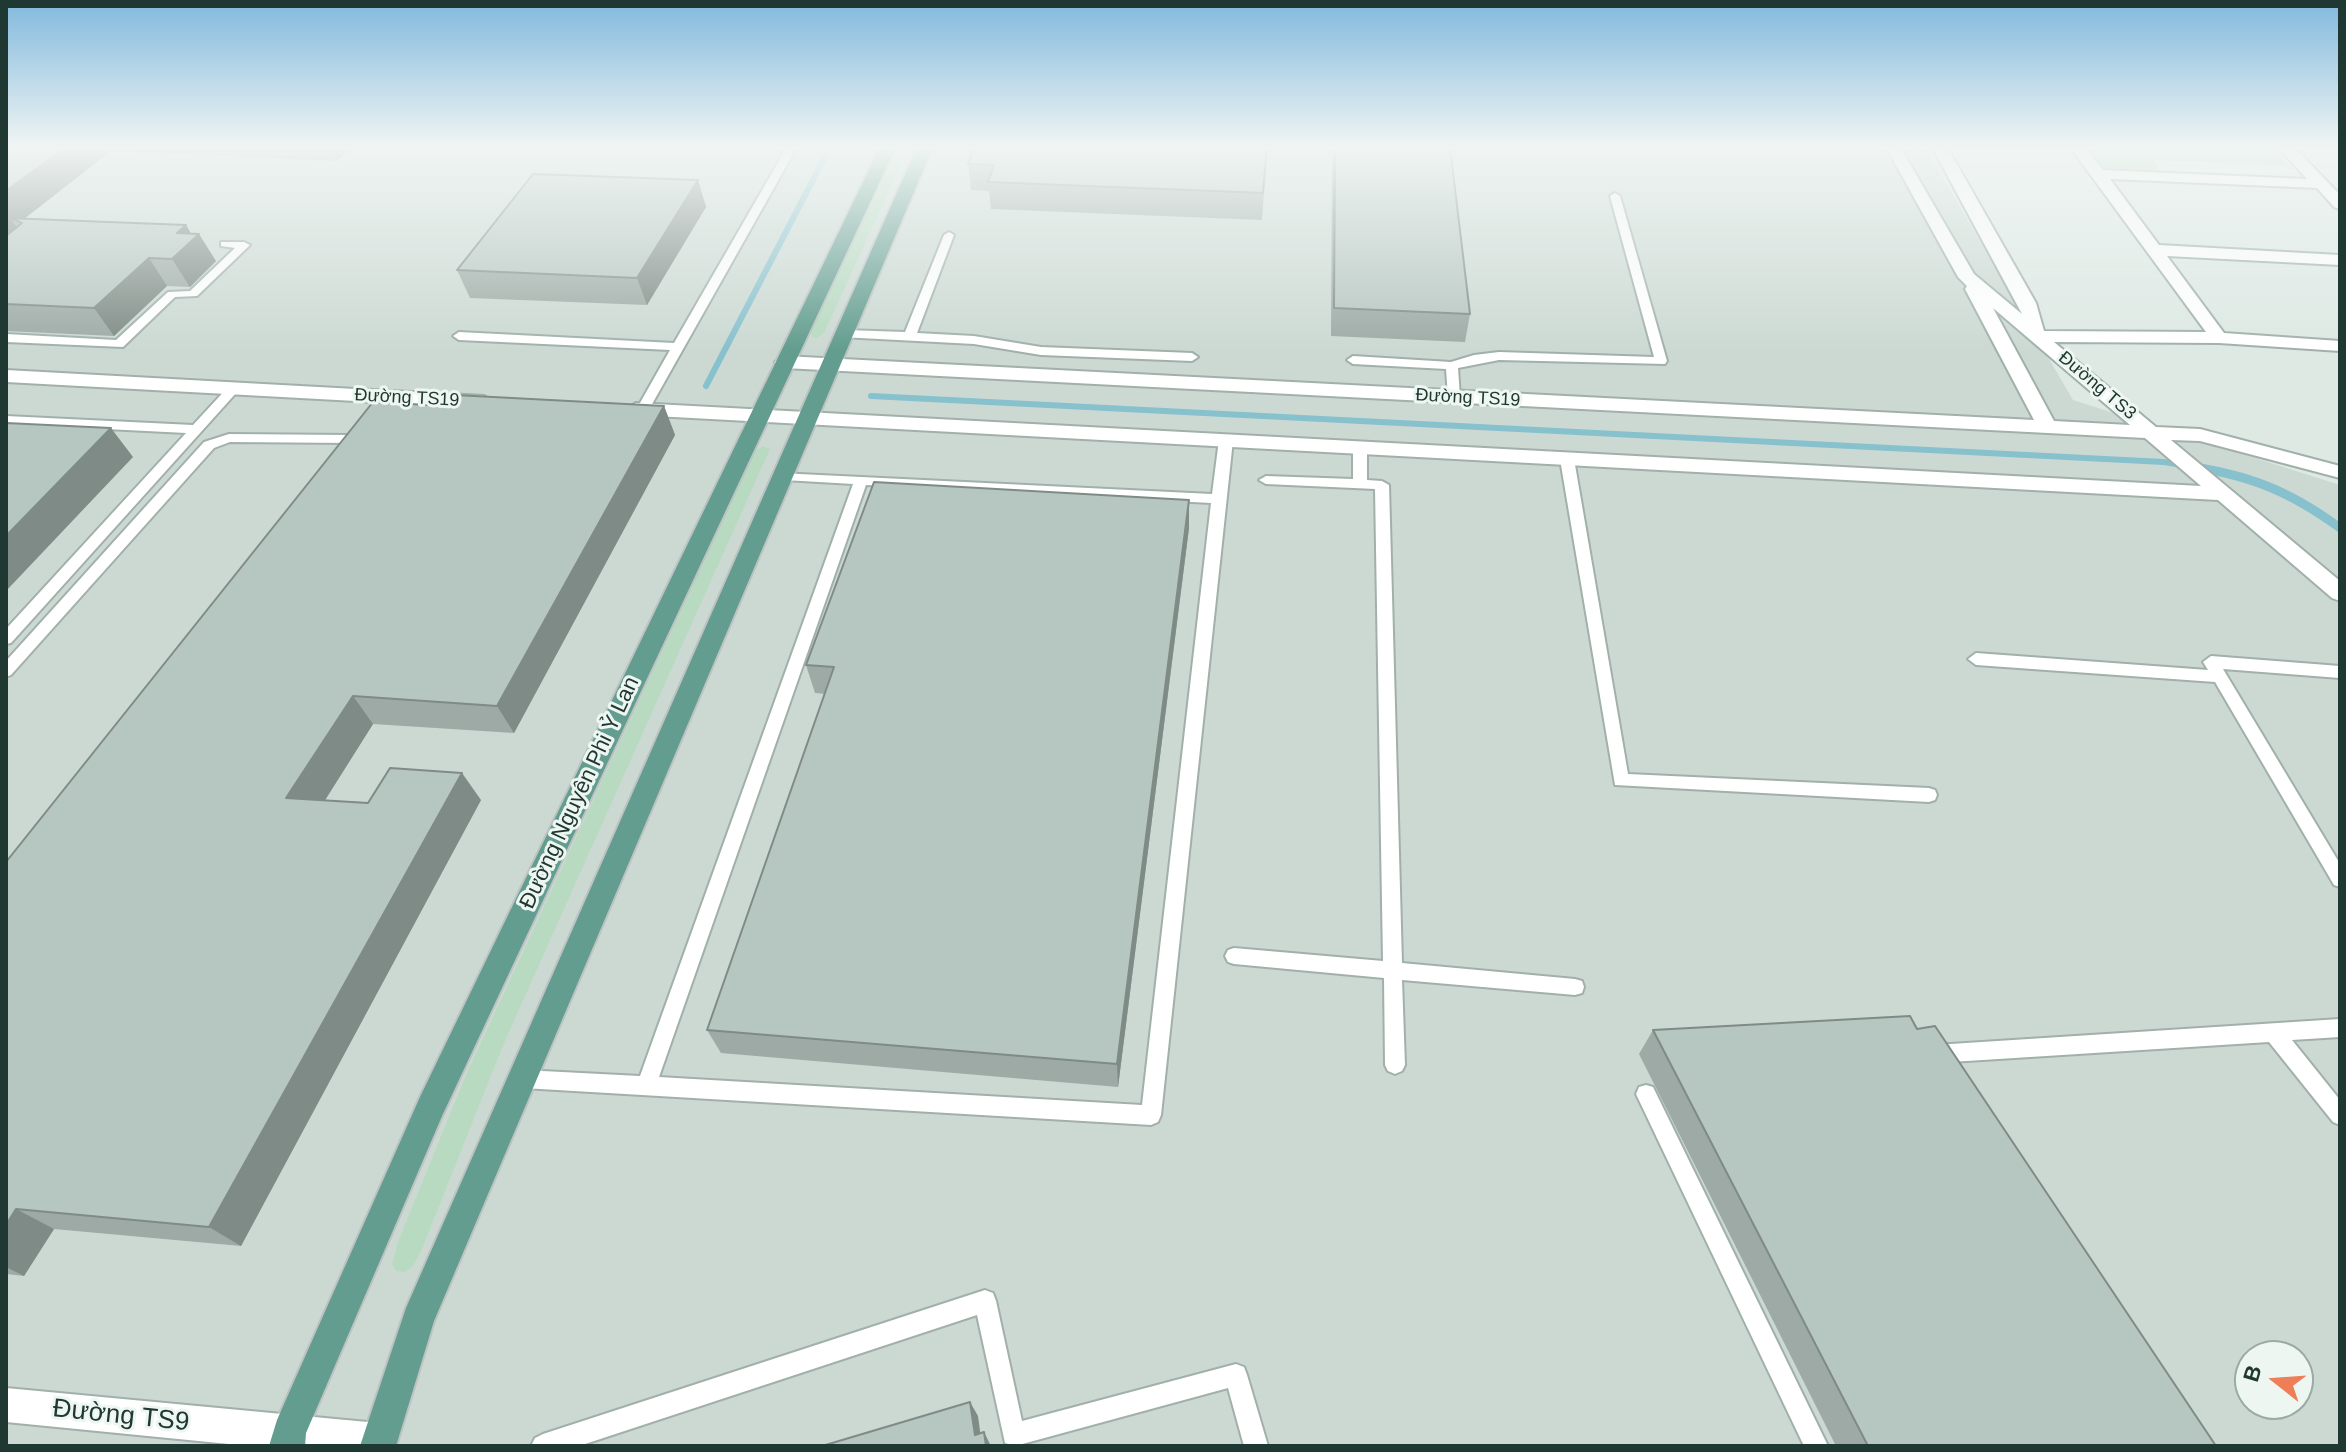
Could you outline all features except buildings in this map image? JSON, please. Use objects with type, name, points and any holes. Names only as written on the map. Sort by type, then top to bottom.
[{"type":"main road","name":"Đường Nguyên Phi Ỷ Lan","points":[[288,1439],[431,1107],[855,215]]},
{"type":"main road","points":[[378,1444],[418,1320],[896,215]]},
{"type":"street","name":"Đường TS3","points":[[1932,215],[1967,277],[2340,593]]},
{"type":"street","points":[[1978,215],[2027,303],[2037,336],[2219,338],[2340,346]]},
{"type":"street","points":[[2128,215],[2219,338]]},
{"type":"street","points":[[2154,250],[2340,260]]},
{"type":"street","points":[[1967,277],[2047,427]]},
{"type":"street","name":"Đường TS19","points":[[784,362],[2200,435],[2340,472]]},
{"type":"street","name":"Đường TS19","points":[[6,376],[233,389],[376,402],[503,403]]},
{"type":"street","points":[[611,408],[2224,494]]},
{"type":"street","name":"Đường TS9","points":[[6,1405],[288,1439],[378,1444]]},
{"type":"lane","points":[[642,410],[753,215]]},
{"type":"lane","points":[[1353,360],[1452,366],[1499,356],[1661,361],[1620,215]]},
{"type":"lane","points":[[910,336],[949,235]]},
{"type":"lane","points":[[6,338],[119,344],[172,294],[193,294],[244,245],[225,244]]},
{"type":"lane","points":[[845,334],[974,340],[1041,351],[1192,357]]},
{"type":"lane","points":[[459,336],[678,347]]},
{"type":"lane","points":[[1166,382],[1168,356]]},
{"type":"lane","points":[[1452,366],[1454,397]]},
{"type":"lane","points":[[6,639],[233,389]]},
{"type":"lane","points":[[6,420],[196,429]]},
{"type":"lane","points":[[6,671],[209,445],[229,438],[350,439]]},
{"type":"lane","points":[[523,1079],[1151,1115],[1226,440]]},
{"type":"lane","points":[[1360,447],[1360,484]]},
{"type":"lane","points":[[1567,459],[1621,780],[1929,795]]},
{"type":"lane","points":[[784,476],[1218,499]]},
{"type":"lane","points":[[646,1086],[861,480]]},
{"type":"lane","points":[[1266,480],[1382,485],[1395,1065]]},
{"type":"lane","points":[[1976,659],[2220,677]]},
{"type":"lane","points":[[2340,672],[2211,662],[2340,880]]},
{"type":"lane","points":[[1234,956],[1575,987]]},
{"type":"lane","points":[[1951,1078],[1934,1052],[2340,1028]]},
{"type":"lane","points":[[2274,1033],[2340,1115]]},
{"type":"lane","points":[[1646,1094],[1816,1446]]},
{"type":"lane","points":[[543,1446],[985,1301],[1013,1435],[1236,1375],[1256,1446]]},
{"type":"shaded area","points":[[6,215],[1965,215],[2073,400],[2340,485],[2340,1446],[6,1446]]},
{"type":"green space","points":[[866,215],[878,215],[824,333],[817,338],[812,337],[810,332]]},
{"type":"green space","points":[[763,446],[770,449],[504,1043],[422,1249],[413,1266],[405,1272],[396,1271],[392,1264],[398,1242],[466,1075],[755,451]]},
{"type":"waterway","points":[[706,386],[795,215]]},
{"type":"waterway","points":[[871,396],[2164,462],[2194,467]]},
{"type":"waterway","points":[[2181,465],[2226,473],[2265,485],[2302,503],[2340,528]]}]
